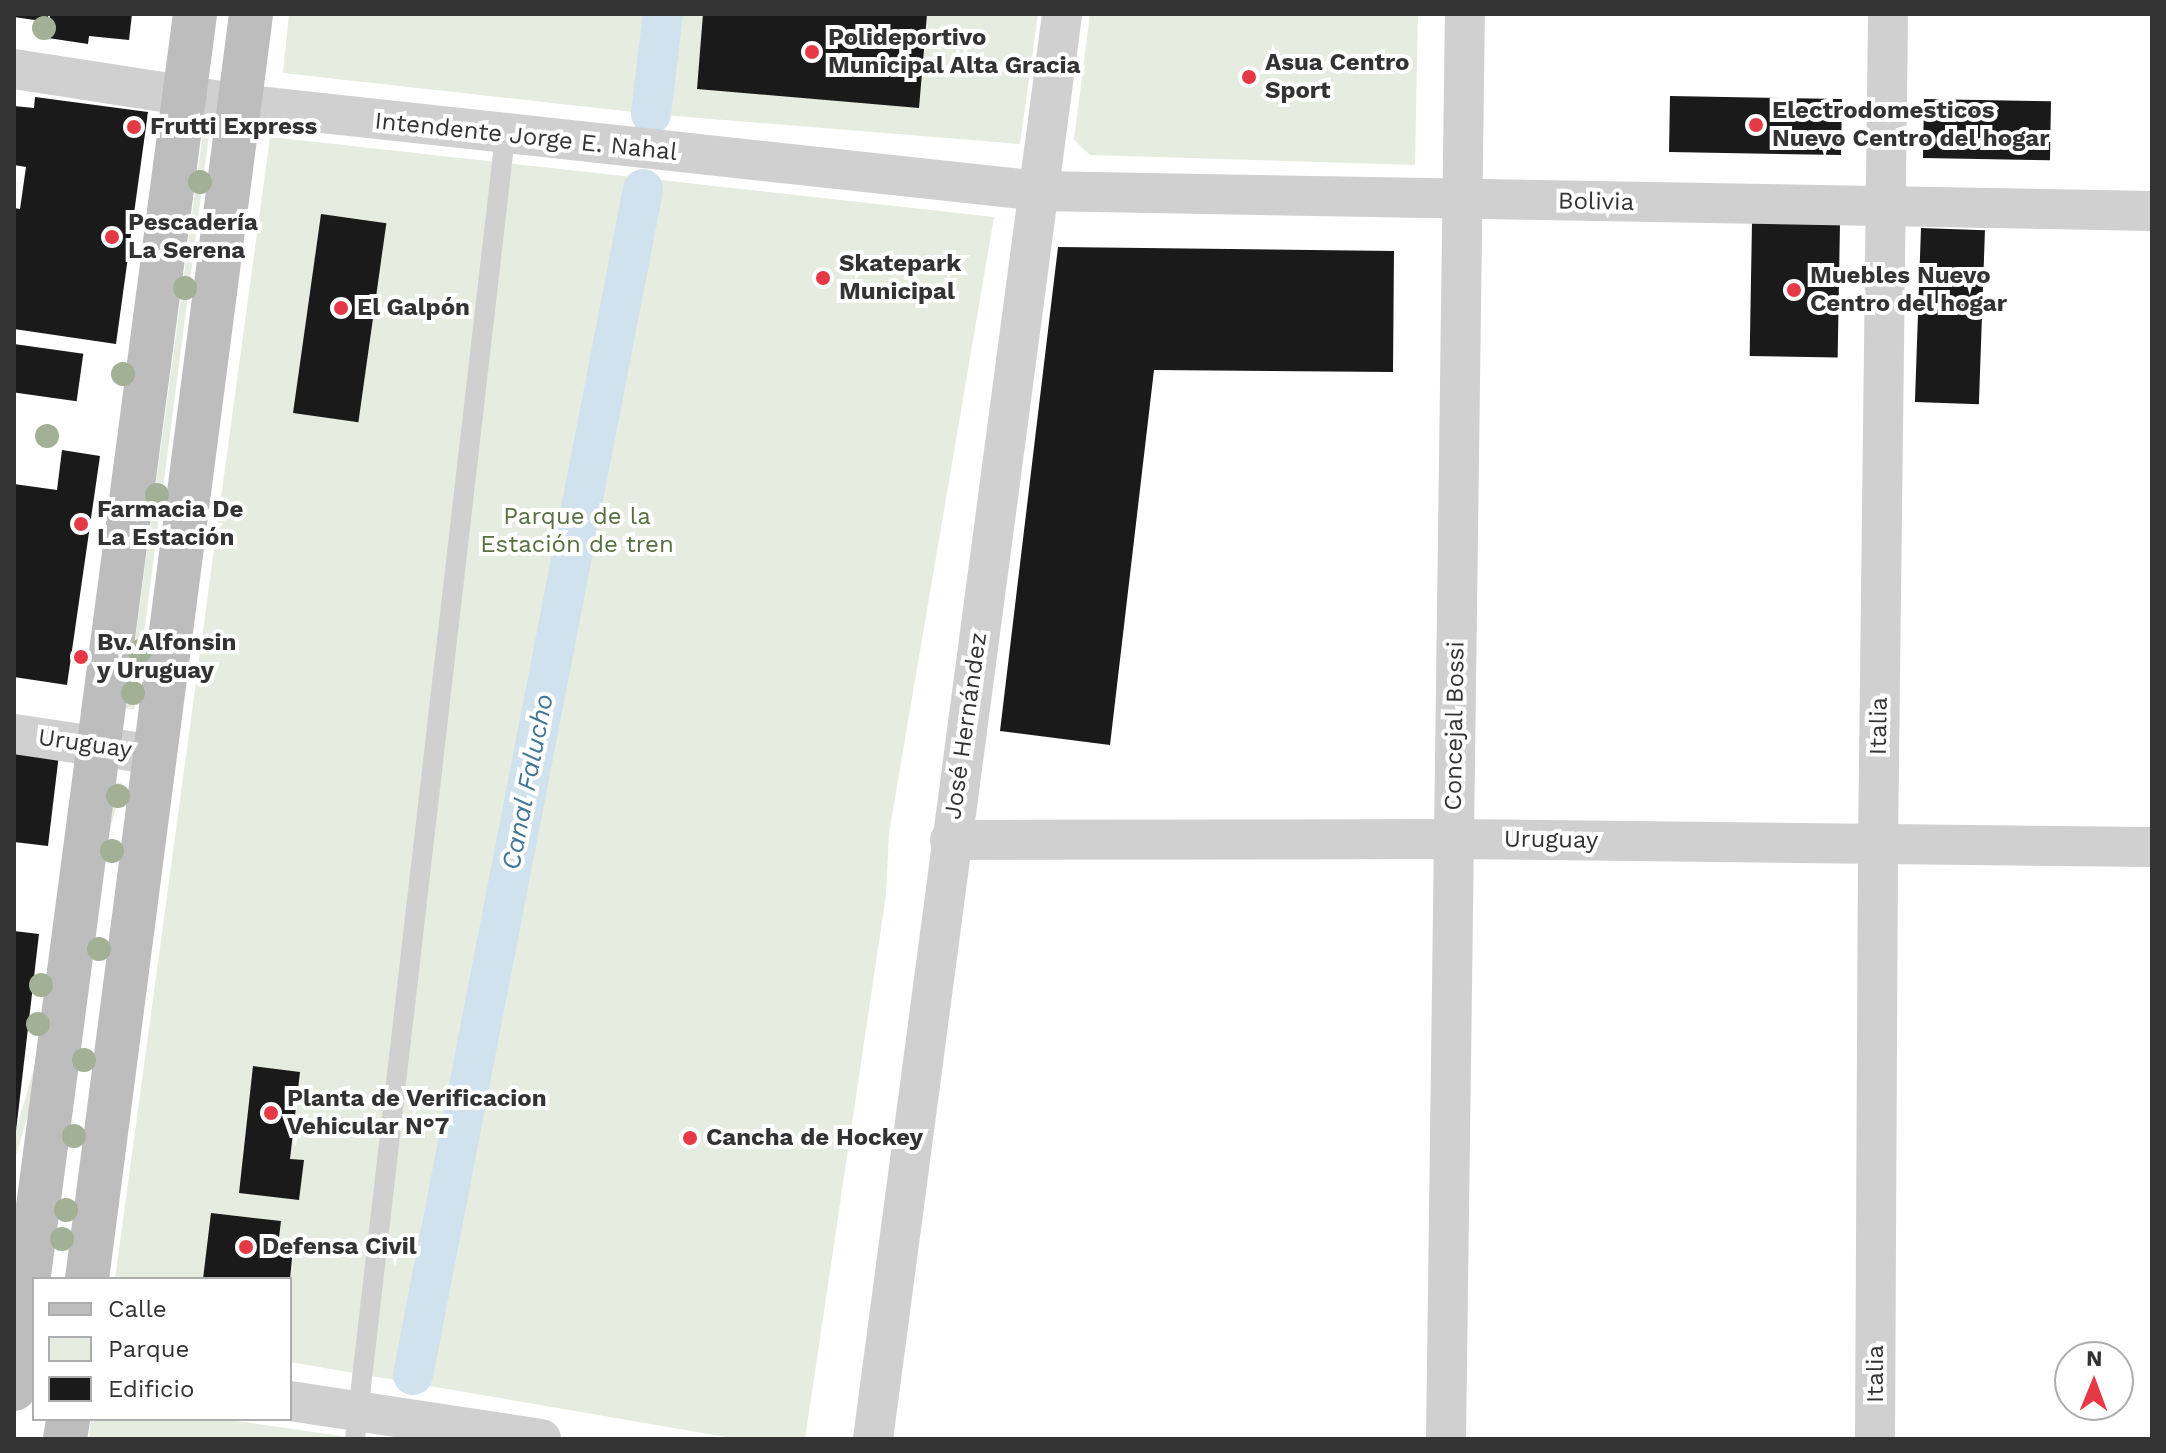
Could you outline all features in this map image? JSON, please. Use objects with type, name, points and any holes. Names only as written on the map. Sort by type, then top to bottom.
[{"type":"main road","points":[[20,1369],[195,14]]},
{"type":"main road","points":[[87,1277],[251,14]]},
{"type":"street","name":"José Hernández","points":[[873,1439],[950,840],[1062,14]]},
{"type":"street","name":"Concejal Bossi","points":[[1446,1439],[1465,14]]},
{"type":"street","name":"Italia","points":[[1875,1439],[1878,845],[1888,14]]},
{"type":"street","name":"Intendente Jorge E. Nahal","points":[[14,69],[240,104],[505,136],[1040,191]]},
{"type":"street","name":"Bolivia","points":[[1040,191],[2152,211]]},
{"type":"street","name":"Uruguay","points":[[14,734],[156,755]]},
{"type":"street","name":"Uruguay","points":[[950,840],[1454,839],[2152,847]]},
{"type":"street","points":[[292,1402],[356,1425],[541,1439]]},
{"type":"lane","points":[[356,1425],[505,136]]},
{"type":"green space","points":[[289,14],[1038,14],[1020,144],[651,114],[283,73]]},
{"type":"green space","name":"Asua Centro Sport","points":[[1090,14],[1418,14],[1415,165],[1090,155],[1074,140]]},
{"type":"green space","points":[[204,125],[210,127],[134,710],[126,708]]},
{"type":"green space","name":"Parque de la Estación de tren","points":[[270,137],[994,217],[889,833],[886,895],[805,1439],[738,1439],[292,1362],[292,1277],[115,1277]]},
{"type":"green space","points":[[116,782],[123,784],[14,1163],[14,1138]]},
{"type":"green space","points":[[91,1421],[236,1421],[362,1439],[89,1439]]},
{"type":"building","points":[[14,14],[48,14],[48,22],[14,17]]},
{"type":"building","points":[[50,14],[132,14],[129,40],[89,36],[88,44],[48,38]]},
{"type":"building","name":"Polideportivo Municipal Alta Gracia","points":[[703,14],[927,14],[919,108],[697,89]]},
{"type":"building","name":"Electrodomesticos Nuevo Centro del hogar","points":[[1670,96],[1842,99],[1841,155],[1669,152]]},
{"type":"building","points":[[35,97],[148,112],[116,344],[14,329],[14,208],[20,209],[26,167],[14,165],[14,106],[34,108]]},
{"type":"building","points":[[1924,99],[2051,101],[2050,160],[1923,158]]},
{"type":"building","name":"El Galpón","points":[[321,214],[386,223],[358,422],[293,413]]},
{"type":"building","name":"Muebles Nuevo Centro del hogar","points":[[1752,222],[1840,224],[1838,358],[1750,356]]},
{"type":"building","points":[[1921,228],[1985,230],[1979,404],[1915,402]]},
{"type":"building","points":[[1058,247],[1394,251],[1393,372],[1154,370],[1110,745],[1000,731]]},
{"type":"building","points":[[14,344],[83,354],[77,401],[14,392]]},
{"type":"building","points":[[62,450],[100,456],[67,685],[14,677],[14,484],[57,490]]},
{"type":"building","points":[[14,747],[59,754],[48,846],[14,842]]},
{"type":"building","points":[[14,931],[39,934],[16,1131],[14,1131]]},
{"type":"building","name":"Planta de Verificacion Vehicular N°7","points":[[253,1066],[300,1072],[290,1159],[304,1160],[299,1200],[239,1193]]},
{"type":"building","name":"Defensa Civil","points":[[211,1213],[281,1221],[278,1246],[293,1248],[290,1277],[203,1277]]},
{"type":"waterway","name":"Canal Falucho","points":[[651,114],[663,14]]},
{"type":"waterway","name":"Canal Falucho","points":[[413,1375],[643,189]]},
{"type":"place","name":"Polideportivo Municipal Alta Gracia","points":[[812,52]]},
{"type":"place","name":"Asua Centro Sport","points":[[1249,77]]},
{"type":"place","name":"Electrodomesticos Nuevo Centro del hogar","points":[[1756,125]]},
{"type":"place","name":"Frutti Express","points":[[134,127]]},
{"type":"place","name":"Pescadería La Serena","points":[[112,237]]},
{"type":"place","name":"Skatepark Municipal","points":[[823,278]]},
{"type":"place","name":"Muebles Nuevo Centro del hogar","points":[[1794,290]]},
{"type":"place","name":"El Galpón","points":[[341,308]]},
{"type":"place","name":"Farmacia De La Estación","points":[[81,524]]},
{"type":"place","name":"Bv. Alfonsin y Uruguay","points":[[81,657]]},
{"type":"place","name":"Planta de Verificacion Vehicular N°7","points":[[271,1113]]},
{"type":"place","name":"Cancha de Hockey","points":[[690,1138]]},
{"type":"place","name":"Defensa Civil","points":[[246,1247]]}]
